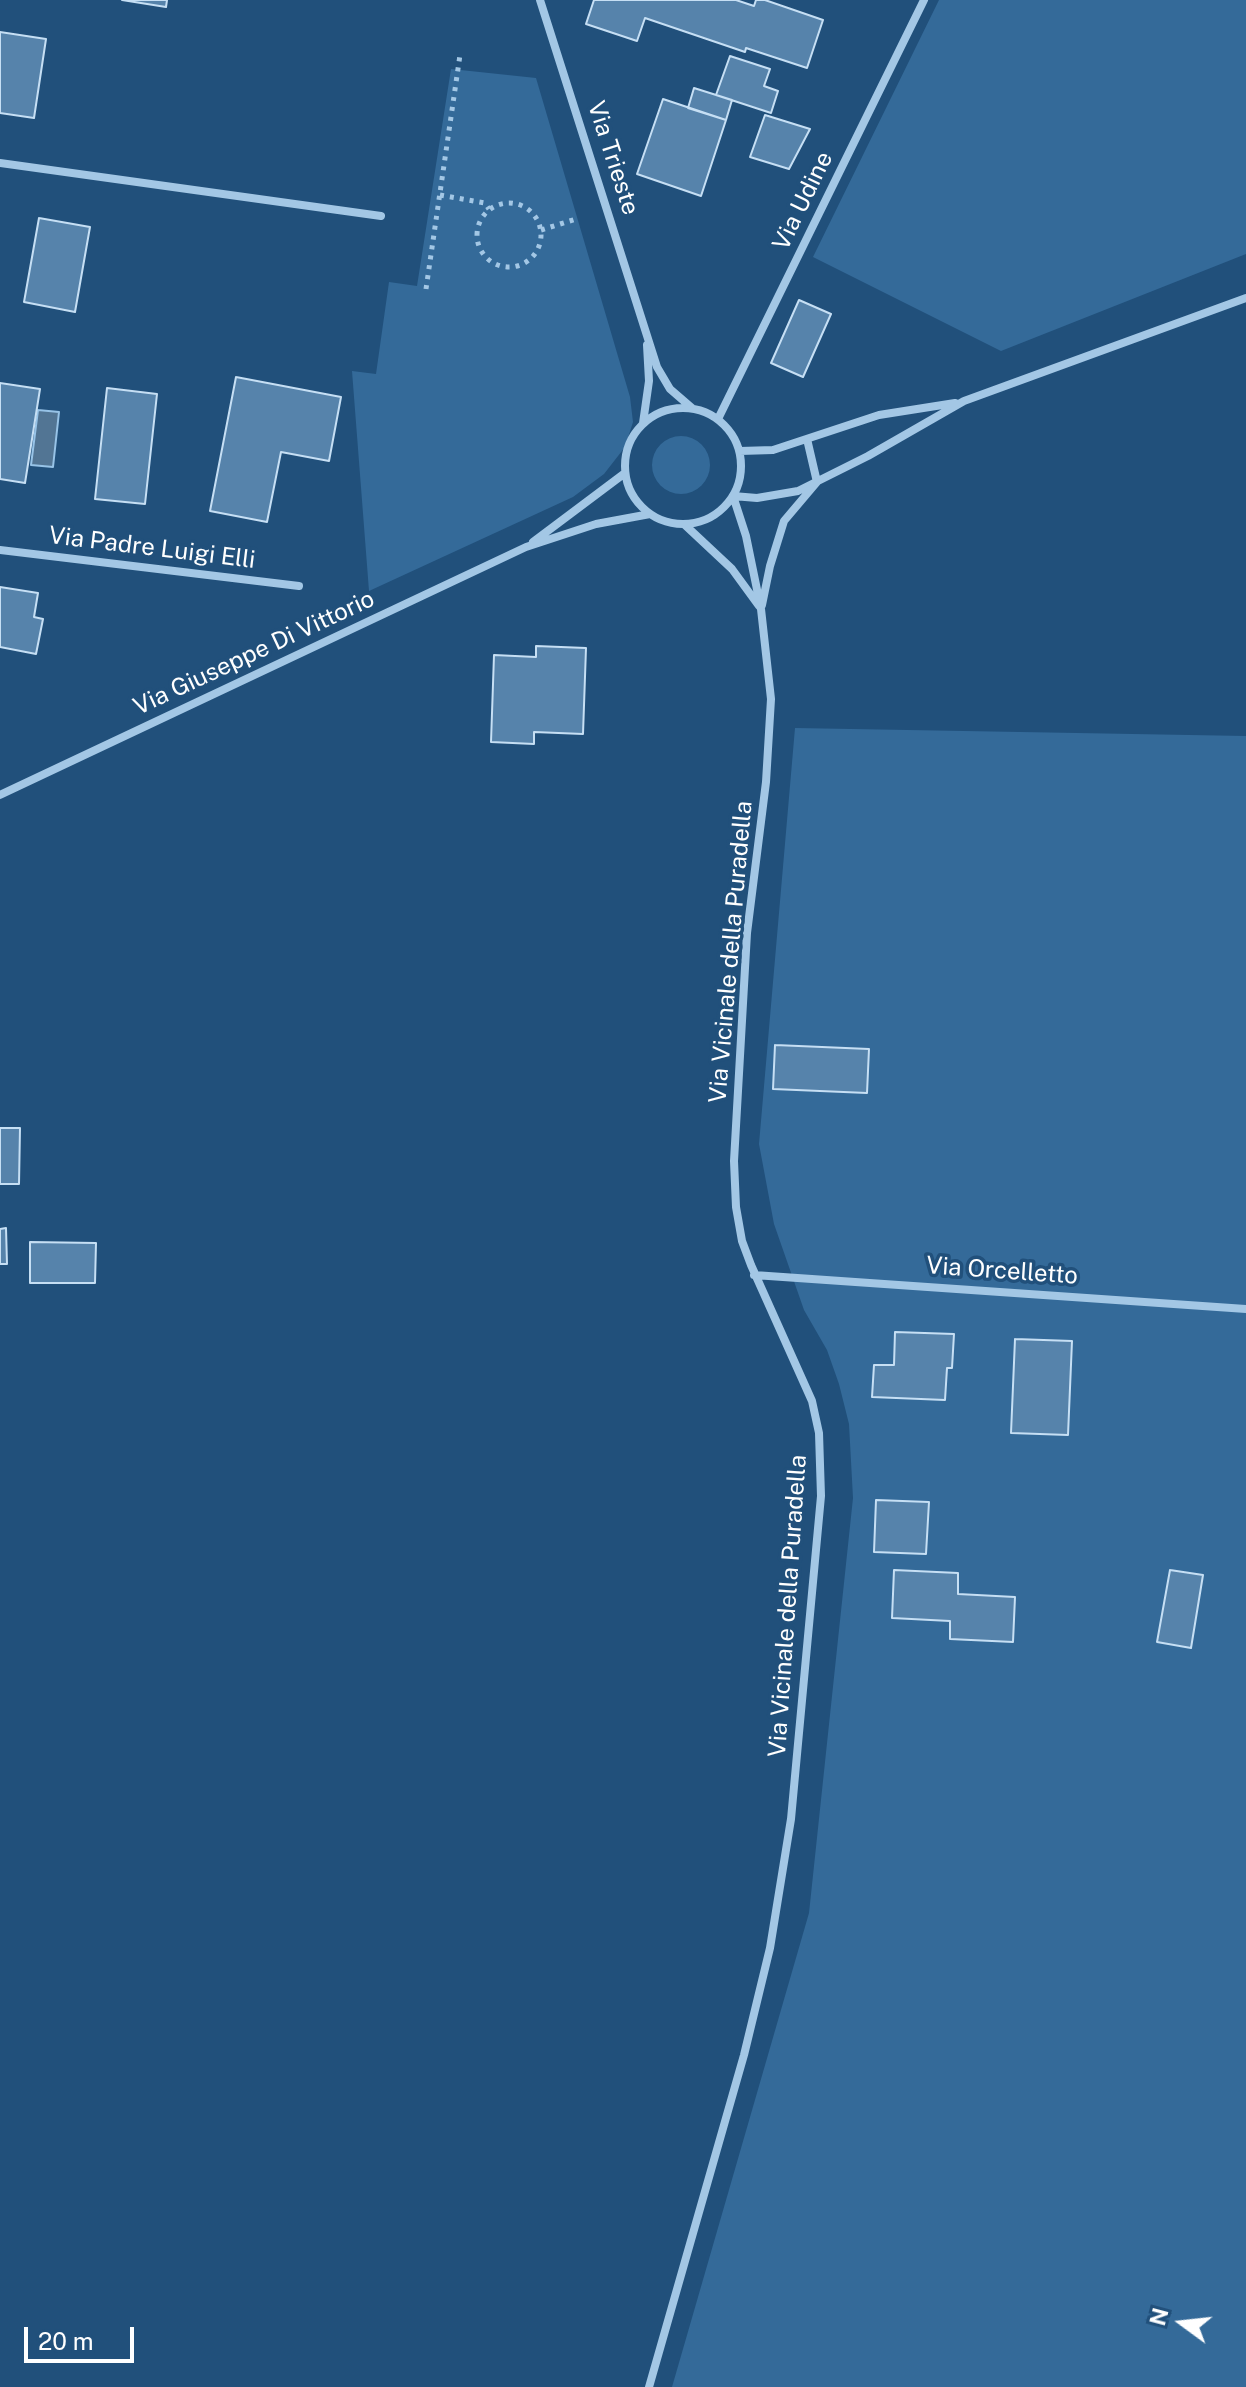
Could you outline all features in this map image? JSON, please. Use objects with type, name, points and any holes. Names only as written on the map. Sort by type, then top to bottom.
[{"type":"street","name":"Via Trieste","points":[[540,0],[657,367],[670,389],[692,408]]},
{"type":"street","name":"Via Udine","points":[[718,419],[924,0]]},
{"type":"street","points":[[0,163],[381,216]]},
{"type":"street","points":[[733,496],[757,498],[798,491],[964,401],[1246,298]]},
{"type":"street","name":"Via Trieste","points":[[643,423],[649,381],[646,328]]},
{"type":"street","points":[[740,451],[773,450],[879,415],[964,401]]},
{"type":"street","points":[[674,408],[692,408],[718,419],[735,438],[740,451],[739,482],[733,496],[713,517],[685,525],[666,522],[650,514],[637,503],[625,473],[625,455],[632,437],[643,423],[657,413],[674,408]]},
{"type":"street","points":[[807,439],[817,482]]},
{"type":"street","name":"Via Giuseppe Di Vittorio","points":[[526,547],[625,473]]},
{"type":"street","points":[[761,609],[784,521],[817,482]]},
{"type":"street","name":"Via Vicinale della Puradella","points":[[649,2387],[744,2055],[770,1948],[787,1852],[822,1470],[816,1416],[807,1387],[754,1275],[738,1223],[734,1177],[747,933],[766,782],[771,699],[761,609],[746,536],[733,496]]},
{"type":"street","name":"Via Giuseppe Di Vittorio","points":[[0,795],[526,547],[596,524],[650,514]]},
{"type":"street","points":[[685,525],[732,569],[761,609]]},
{"type":"street","name":"Via Padre Luigi Elli","points":[[0,550],[299,586]]},
{"type":"street","name":"Via Orcelletto","points":[[754,1275],[1246,1309]]},
{"type":"path","points":[[426,289],[460,55]]},
{"type":"path","points":[[440,195],[485,203],[489,209]]},
{"type":"path","points":[[514,202],[536,217],[541,230],[541,244],[534,256],[510,268],[497,266],[486,258],[478,246],[476,232],[480,219],[489,209],[501,203],[514,202]]},
{"type":"path","points":[[541,230],[576,219]]},
{"type":"shaded area","points":[[939,0],[1246,0],[1246,254],[1001,351],[813,257]]},
{"type":"shaded area","points":[[451,69],[536,78],[630,397],[633,422],[625,447],[604,474],[573,497],[369,591],[352,371],[376,374],[389,282],[417,286]]},
{"type":"shaded area","points":[[38,410],[59,412],[53,467],[31,465]]},
{"type":"shaded area","points":[[681,436],[702,444],[710,465],[702,486],[681,494],[660,486],[652,465],[660,444]]},
{"type":"shaded area","points":[[795,728],[1246,736],[1246,2387],[672,2387],[809,1913],[853,1498],[849,1424],[839,1384],[827,1350],[804,1310],[774,1224],[759,1144]]},
{"type":"building","points":[[122,0],[167,0],[166,7]]},
{"type":"building","points":[[594,0],[736,0],[754,6],[756,0],[765,0],[823,20],[807,68],[746,48],[745,52],[645,18],[637,41],[586,24]]},
{"type":"building","points":[[0,32],[46,39],[34,118],[0,113]]},
{"type":"building","points":[[730,56],[770,69],[764,86],[778,91],[771,113],[716,95]]},
{"type":"building","points":[[694,88],[732,100],[726,120],[688,108]]},
{"type":"building","points":[[663,99],[726,120],[701,196],[637,174]]},
{"type":"building","points":[[765,115],[810,129],[789,169],[750,157]]},
{"type":"building","points":[[39,218],[90,227],[75,312],[24,302]]},
{"type":"building","points":[[799,300],[831,314],[803,377],[771,363]]},
{"type":"building","points":[[236,377],[341,397],[329,461],[281,452],[267,522],[210,511]]},
{"type":"building","points":[[0,383],[40,389],[25,483],[0,479]]},
{"type":"building","points":[[107,388],[157,394],[145,504],[95,499]]},
{"type":"building","points":[[0,587],[38,593],[34,617],[43,619],[36,654],[0,647]]},
{"type":"building","points":[[536,646],[586,648],[583,734],[534,732],[534,744],[491,742],[494,655],[536,657]]},
{"type":"building","points":[[775,1045],[869,1049],[867,1093],[773,1089]]},
{"type":"building","points":[[0,1128],[20,1128],[19,1184],[0,1184]]},
{"type":"building","points":[[6,1228],[7,1264],[0,1264],[0,1229]]},
{"type":"building","points":[[30,1242],[96,1243],[95,1283],[30,1283]]},
{"type":"building","points":[[895,1332],[954,1334],[952,1368],[947,1368],[945,1400],[872,1397],[874,1365],[894,1365]]},
{"type":"building","points":[[1015,1339],[1072,1341],[1068,1435],[1011,1433]]},
{"type":"building","points":[[876,1500],[929,1502],[926,1554],[874,1552]]},
{"type":"building","points":[[894,1570],[958,1573],[958,1594],[1015,1597],[1013,1642],[950,1639],[950,1621],[892,1618]]},
{"type":"building","points":[[1170,1570],[1203,1575],[1191,1648],[1157,1642]]}]
